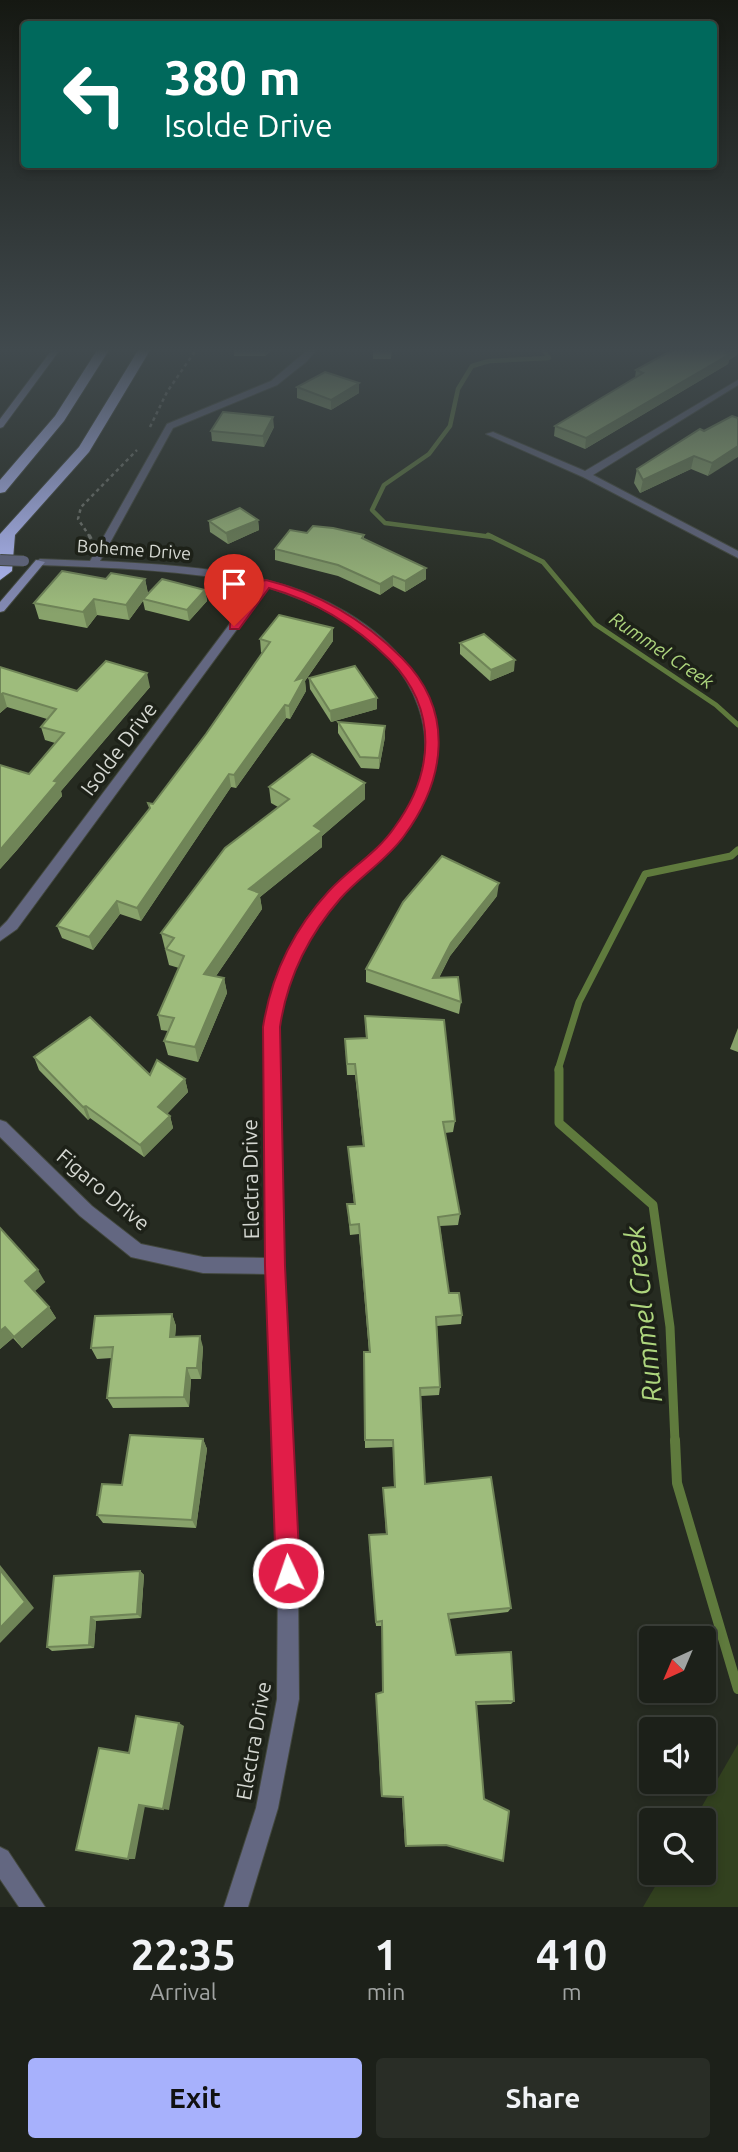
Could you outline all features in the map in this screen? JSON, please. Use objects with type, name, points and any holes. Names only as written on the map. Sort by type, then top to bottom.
[{"type":"highway","points":[[0,489],[45,436]]},
{"type":"highway","points":[[0,575],[4,571],[5,538],[84,449],[92,436]]},
{"type":"main road","points":[[0,609],[40,562]]},
{"type":"street","points":[[93,565],[164,436]]},
{"type":"street","points":[[494,436],[586,475],[738,555]]},
{"type":"street","points":[[586,475],[650,436]]},
{"type":"street","points":[[0,560],[24,561]]},
{"type":"street","name":"Boheme Drive","points":[[40,562],[237,576],[266,583]]},
{"type":"street","name":"Isolde Drive","points":[[0,936],[12,925],[266,583]]},
{"type":"street","name":"Electra Drive","points":[[236,1907],[267,1808],[288,1699],[288,1573],[275,1266],[271,1027],[277,992],[290,960],[334,896],[399,834],[422,793],[431,764],[433,725],[422,696],[406,670],[371,634],[298,592],[266,583]]},
{"type":"street","name":"Figaro Drive","points":[[0,1127],[86,1211],[137,1251],[203,1265],[275,1266]]},
{"type":"street","points":[[0,1859],[33,1907]]},
{"type":"path","points":[[87,546],[90,536],[78,519],[81,507],[141,444]]},
{"type":"green space","points":[[738,1744],[738,1907],[643,1907],[656,1885],[716,1885],[716,1808],[701,1808],[709,1794],[716,1794],[716,1782]]},
{"type":"building","points":[[689,436],[738,436],[738,446],[712,463],[694,456],[643,480],[637,469]]},
{"type":"building","points":[[240,508],[258,520],[226,533],[209,521]]},
{"type":"building","points":[[313,526],[364,535],[362,538],[426,568],[405,581],[393,576],[380,584],[338,565],[275,549],[290,530],[307,533]]},
{"type":"building","points":[[62,571],[106,579],[111,573],[145,579],[126,605],[94,599],[83,612],[34,603]]},
{"type":"building","points":[[162,579],[205,590],[187,610],[143,599]]},
{"type":"building","points":[[279,615],[333,628],[296,680],[305,677],[289,706],[285,705],[234,775],[229,774],[137,908],[117,901],[89,937],[57,926],[150,808],[148,803],[153,804],[206,734],[270,642],[260,639]]},
{"type":"building","points":[[484,634],[515,660],[491,670],[460,643]]},
{"type":"building","points":[[106,661],[147,673],[54,781],[58,782],[0,850],[0,765],[29,774],[64,733],[41,727],[56,709],[3,693],[0,695],[0,667],[77,691]]},
{"type":"building","points":[[355,666],[377,698],[330,711],[309,678]]},
{"type":"building","points":[[338,722],[385,726],[379,758],[360,757]]},
{"type":"building","points":[[312,754],[365,783],[314,826],[322,831],[249,889],[260,893],[204,974],[224,978],[195,1047],[164,1041],[174,1018],[158,1015],[184,956],[166,949],[174,938],[161,933],[225,848],[289,799],[269,787]]},
{"type":"building","points":[[442,856],[499,883],[451,943],[433,978],[458,977],[461,1002],[366,969],[403,902]]},
{"type":"building","points":[[365,1016],[444,1020],[455,1121],[443,1122],[460,1214],[438,1217],[449,1293],[459,1293],[462,1315],[436,1317],[440,1387],[420,1388],[425,1484],[491,1477],[511,1608],[448,1614],[456,1655],[511,1652],[514,1701],[476,1702],[484,1799],[509,1811],[503,1861],[446,1845],[406,1846],[403,1797],[382,1796],[376,1694],[383,1692],[382,1621],[376,1622],[369,1535],[387,1534],[383,1488],[395,1487],[393,1440],[365,1440],[364,1352],[370,1352],[359,1224],[350,1225],[347,1204],[355,1204],[348,1147],[364,1146],[355,1064],[347,1064],[345,1039],[367,1038]]},
{"type":"building","points":[[90,1017],[150,1075],[157,1060],[185,1079],[158,1107],[170,1116],[140,1145],[86,1106],[83,1107],[34,1057]]},
{"type":"building","points":[[0,1228],[38,1270],[25,1281],[49,1307],[14,1337],[5,1327],[0,1331]]},
{"type":"building","points":[[172,1314],[170,1337],[200,1336],[197,1368],[187,1368],[184,1397],[107,1398],[113,1347],[91,1348],[95,1316]]},
{"type":"building","points":[[130,1435],[203,1439],[192,1520],[97,1515],[102,1484],[122,1485]]},
{"type":"building","points":[[0,1570],[25,1602],[0,1628]]},
{"type":"building","points":[[140,1571],[137,1614],[91,1617],[89,1645],[47,1647],[54,1576]]},
{"type":"building","points":[[136,1716],[179,1723],[163,1809],[139,1805],[128,1859],[76,1850],[99,1748],[129,1753]]},
{"type":"waterway","name":"Rummel Creek","points":[[443,436],[429,454],[384,485],[372,510],[385,523],[492,537]]},
{"type":"waterway","name":"Rummel Creek","points":[[488,535],[543,562],[595,624],[716,705],[738,725]]},
{"type":"waterway","name":"Rummel Creek","points":[[558,1070],[579,1002],[645,874],[731,856],[738,850]]},
{"type":"waterway","name":"Rummel Creek","points":[[559,1069],[559,1123],[653,1205],[670,1327],[675,1442]]},
{"type":"waterway","name":"Rummel Creek","points":[[675,1440],[677,1483],[738,1689]]},
{"type":"route","points":[[234,626],[266,583],[298,592],[371,634],[406,670],[422,696],[433,725],[431,764],[422,793],[399,834],[334,896],[311,925],[290,960],[277,992],[271,1027],[275,1266],[288,1573]]}]
